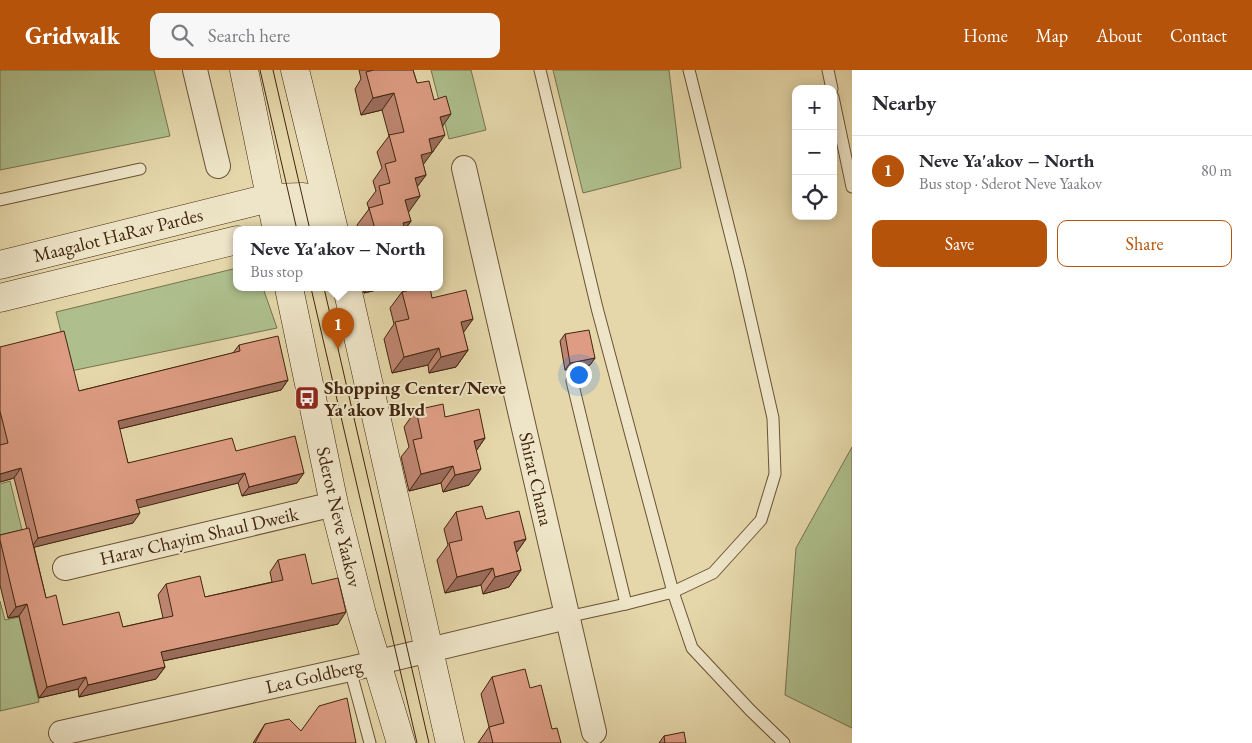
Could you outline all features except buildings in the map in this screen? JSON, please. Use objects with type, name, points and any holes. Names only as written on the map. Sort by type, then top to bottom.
[{"type":"street","points":[[195,70],[218,166]]},
{"type":"street","points":[[244,70],[276,226]]},
{"type":"street","points":[[295,70],[333,226]]},
{"type":"street","name":"Shirat Chana","points":[[464,168],[594,732]]},
{"type":"street","name":"Maagalot HaRav Pardes","points":[[0,265],[269,198],[303,197],[327,204]]},
{"type":"street","points":[[288,226],[308,219],[327,204]]},
{"type":"street","name":"Maagalot HaRav Pardes","points":[[0,298],[233,241]]},
{"type":"street","name":"Sderot Neve Yaakov","points":[[290,291],[334,504],[376,662],[401,743]]},
{"type":"street","points":[[348,291],[450,743]]},
{"type":"street","name":"Harav Chayim Shaul Dweik","points":[[64,568],[334,504]]},
{"type":"street","name":"Lea Goldberg","points":[[61,733],[350,669],[567,617]]},
{"type":"lane","points":[[540,70],[597,308],[673,592],[692,648],[784,743]]},
{"type":"lane","points":[[567,617],[673,592],[713,574],[761,520],[775,474],[773,418],[739,269],[688,70]]},
{"type":"lane","points":[[828,70],[831,85]]},
{"type":"lane","points":[[837,116],[852,187]]},
{"type":"lane","points":[[0,200],[140,169]]},
{"type":"lane","points":[[572,381],[626,604]]},
{"type":"lane","points":[[350,669],[370,743]]},
{"type":"green space","points":[[0,70],[154,70],[170,136],[0,170]]},
{"type":"green space","points":[[431,70],[471,70],[486,130],[449,139]]},
{"type":"green space","points":[[553,70],[669,70],[681,168],[583,193]]},
{"type":"green space","points":[[233,269],[233,291],[264,291],[277,328],[71,371],[56,312]]},
{"type":"green space","points":[[852,447],[852,728],[785,695],[796,548]]},
{"type":"green space","points":[[10,481],[23,534],[0,540],[0,484]]},
{"type":"green space","points":[[0,601],[5,620],[19,617],[39,702],[0,711]]},
{"type":"tram line","points":[[260,70],[296,226]]},
{"type":"tram line","points":[[273,70],[309,226]]},
{"type":"tram line","points":[[312,291],[417,743]]},
{"type":"tram line","points":[[325,291],[429,743]]},
{"type":"place","name":"Neve Ya'akov – North","points":[[338,349]]},
{"type":"place","name":"Shopping Center/Neve Ya'akov Blvd","points":[[307,398]]}]
